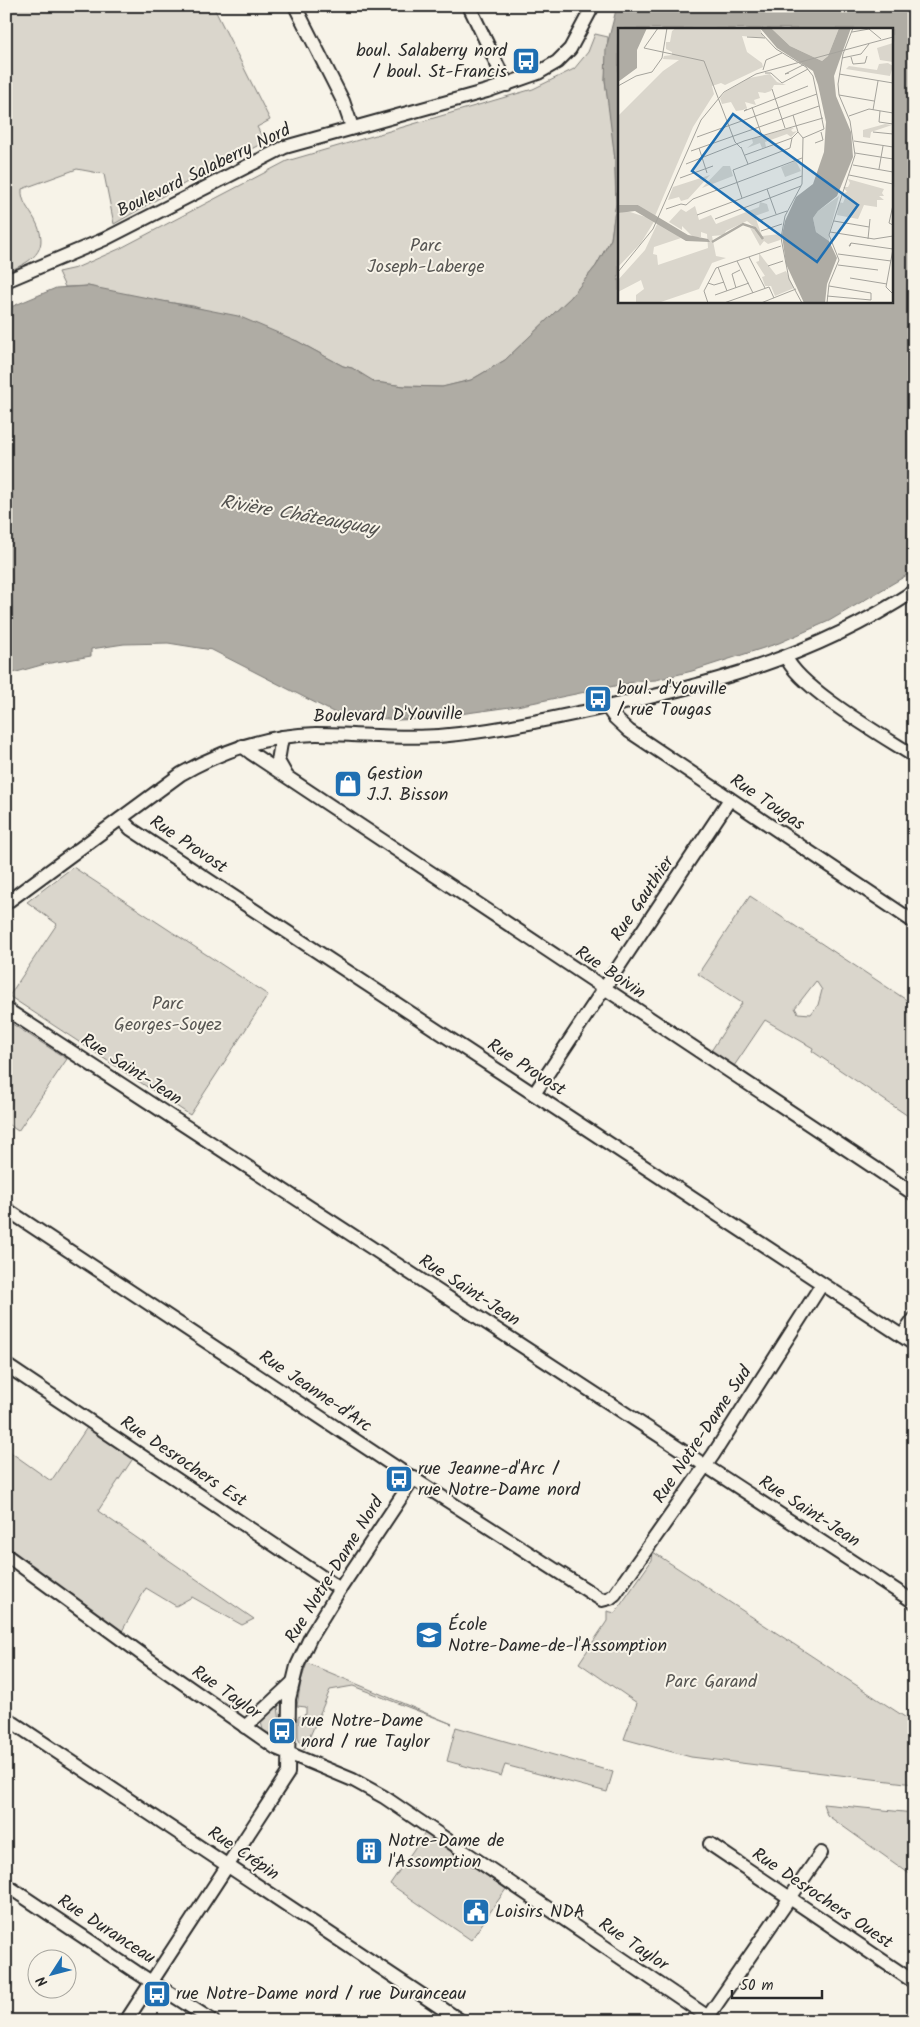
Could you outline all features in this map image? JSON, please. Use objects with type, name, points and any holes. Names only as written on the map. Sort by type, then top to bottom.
[{"type":"street","points":[[295,6],[342,101],[352,127]]},
{"type":"street","points":[[469,6],[507,85]]},
{"type":"street","name":"Boulevard Salaberry Nord","points":[[6,281],[105,239],[272,153],[302,141],[507,85],[543,70],[564,55],[575,43],[593,6]]},
{"type":"street","name":"Boulevard D'Youville","points":[[6,904],[181,774],[212,758],[242,746],[282,737],[315,734],[439,736],[507,728],[704,685],[786,657],[856,624],[914,591]]},
{"type":"street","points":[[786,657],[796,673],[813,689],[914,756]]},
{"type":"street","name":"Rue Tougas","points":[[607,707],[614,717],[629,731],[914,922]]},
{"type":"street","points":[[282,737],[278,761],[289,779]]},
{"type":"street","name":"Rue Boivin","points":[[242,746],[914,1194]]},
{"type":"street","name":"Rue Gauthier","points":[[534,1094],[730,799]]},
{"type":"street","name":"Rue Provost","points":[[121,819],[179,861],[914,1344]]},
{"type":"street","name":"Rue Saint-Jean","points":[[6,1009],[914,1602]]},
{"type":"street","name":"Rue Jeanne-d'Arc","points":[[6,1209],[591,1594],[602,1600],[607,1600]]},
{"type":"street","name":"Rue Notre-Dame Sud","points":[[607,1600],[619,1588],[705,1465],[822,1284]]},
{"type":"street","points":[[902,1336],[914,1319]]},
{"type":"street","name":"Rue Desrochers Est","points":[[6,1365],[340,1589]]},
{"type":"street","name":"Rue Notre-Dame Nord","points":[[126,2021],[284,1782],[288,1773],[290,1754],[289,1710],[292,1683],[309,1641],[340,1589],[414,1478]]},
{"type":"street","name":"Rue Taylor","points":[[6,1555],[147,1658],[276,1748],[353,1780],[384,1797],[709,2019]]},
{"type":"street","name":"Rue Notre-Dame Nord","points":[[245,1727],[292,1683]]},
{"type":"street","name":"Rue Crépin","points":[[6,1718],[461,2021]]},
{"type":"street","name":"Rue Desrochers Ouest","points":[[710,1844],[914,1982]]},
{"type":"street","points":[[709,2019],[821,1853]]},
{"type":"street","name":"Rue Duranceau","points":[[6,1885],[213,2021]]},
{"type":"green space","points":[[6,6],[213,6],[270,120],[257,127],[265,142],[196,177],[114,224],[104,174],[77,169],[22,189],[24,202],[35,220],[41,238],[38,252],[27,262],[11,270],[6,261]]},
{"type":"green space","name":"Parc Joseph-Laberge","points":[[595,34],[608,37],[605,80],[614,143],[616,203],[611,239],[596,266],[571,297],[505,360],[471,380],[443,387],[404,386],[374,382],[352,368],[343,366],[297,341],[193,306],[122,295],[88,286],[65,287],[58,272],[76,268],[119,249],[287,161],[533,89],[574,69],[588,52]]},
{"type":"green space","name":"Parc Georges-Soyez","points":[[73,867],[268,995],[190,1115],[9,996],[57,924],[27,902]]},
{"type":"green space","points":[[750,896],[914,1005],[914,1120],[812,1051],[813,1048],[765,1020],[734,1066],[711,1051],[742,1003],[698,974]],"holes":[[[816,981],[822,990],[818,1005],[811,1014],[798,1013],[795,1008]]]},
{"type":"green space","points":[[6,1020],[67,1059],[18,1131],[6,1123]]},
{"type":"green space","points":[[88,1426],[134,1457],[98,1511],[254,1619],[242,1625],[192,1597],[176,1606],[146,1588],[121,1633],[6,1547],[6,1449],[51,1481]]},
{"type":"green space","name":"Parc Garand","points":[[653,1552],[914,1723],[914,1784],[691,1757],[624,1739],[637,1703],[579,1663],[607,1621],[607,1611],[615,1613],[652,1560]]},
{"type":"green space","points":[[307,1663],[452,1724],[353,1686],[330,1690],[304,1750],[298,1738],[298,1717],[306,1714],[306,1707],[297,1706],[301,1681]]},
{"type":"green space","points":[[278,1706],[281,1731],[276,1737],[263,1730],[261,1722]]},
{"type":"green space","points":[[456,1727],[613,1772],[607,1792],[505,1765],[501,1776],[447,1761]]},
{"type":"green space","points":[[823,1804],[914,1813],[914,1877],[827,1815]]},
{"type":"green space","points":[[425,1833],[506,1889],[471,1940],[390,1884]]},
{"type":"water","name":"Rivière Châteauguay","points":[[617,6],[914,6],[914,571],[829,621],[779,643],[692,671],[656,680],[639,681],[517,706],[424,719],[397,720],[335,713],[212,650],[168,643],[124,644],[91,649],[91,656],[45,664],[6,675],[6,309],[56,288],[88,286],[238,316],[297,341],[343,366],[352,368],[375,382],[404,386],[442,387],[471,380],[505,360],[571,297],[596,266],[611,239],[616,203],[615,160],[605,80],[606,49]]},
{"type":"place","name":"boul. Salaberry nord / boul. St-Francis","points":[[526,61]]},
{"type":"place","name":"boul. d'Youville / rue Tougas","points":[[598,699]]},
{"type":"place","name":"Gestion J.J. Bisson","points":[[348,784]]},
{"type":"place","name":"rue Jeanne-d'Arc / rue Notre-Dame nord","points":[[399,1479]]},
{"type":"place","name":"École Notre-Dame-de-l'Assomption","points":[[429,1635]]},
{"type":"place","name":"rue Notre-Dame nord / rue Taylor","points":[[282,1731]]},
{"type":"place","name":"Notre-Dame de l'Assomption","points":[[369,1851]]},
{"type":"place","name":"Loisirs NDA","points":[[476,1912]]},
{"type":"place","name":"rue Notre-Dame nord / rue Duranceau","points":[[157,1994]]}]
